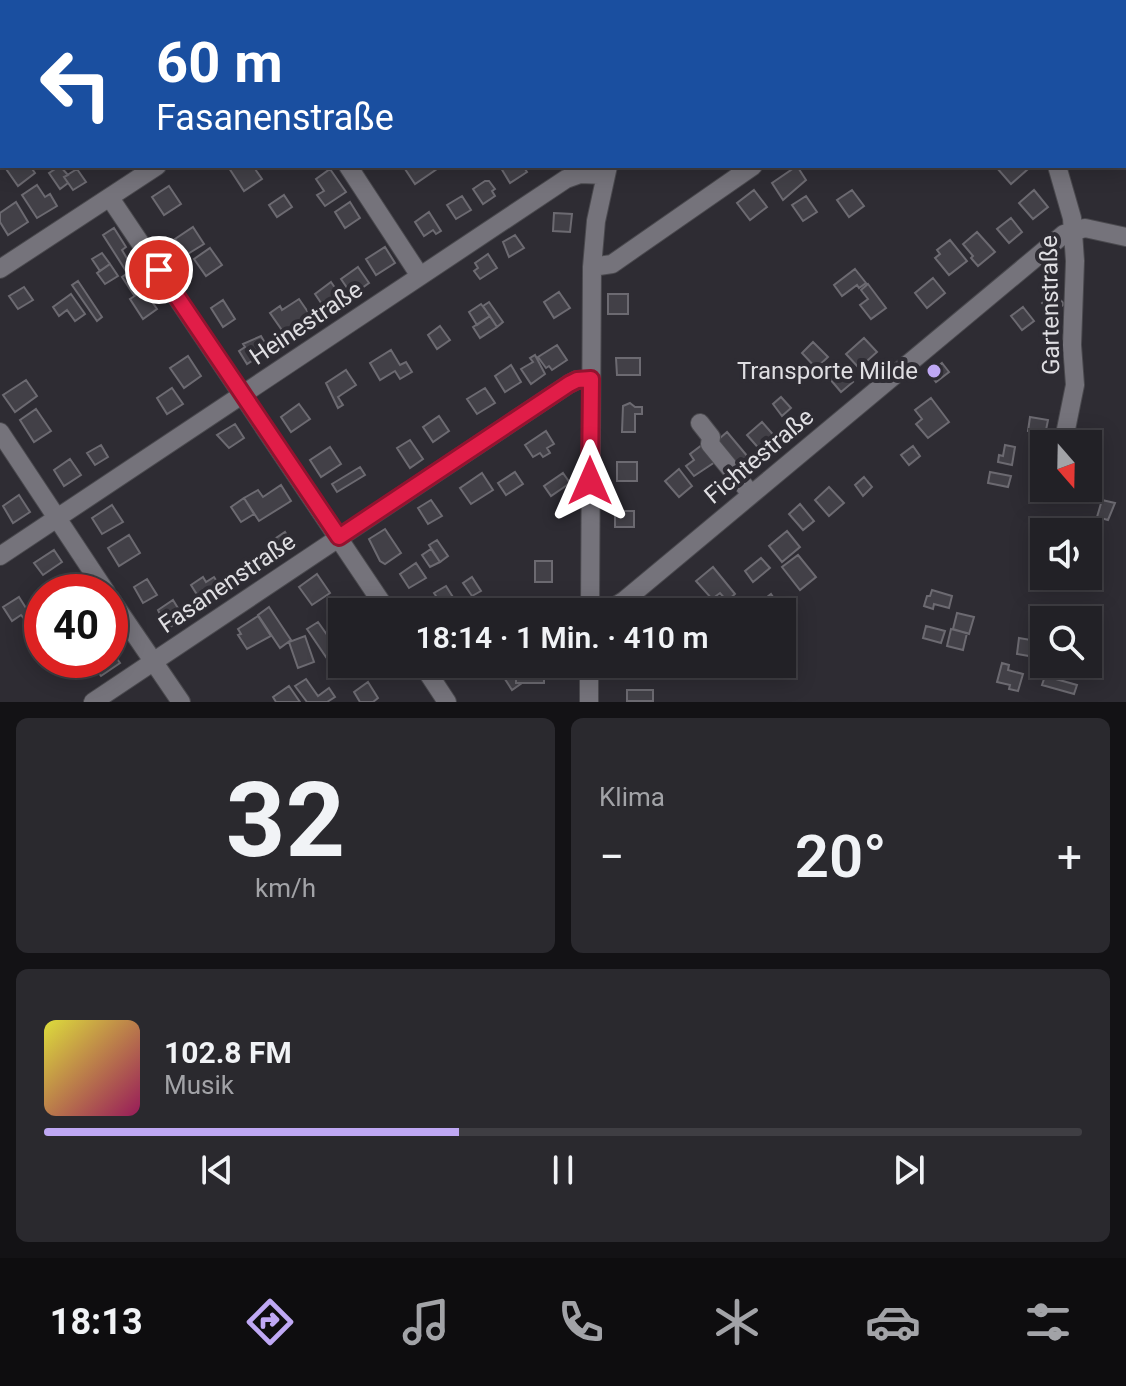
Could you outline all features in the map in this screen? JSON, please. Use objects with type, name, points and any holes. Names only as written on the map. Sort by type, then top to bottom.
[{"type":"street","points":[[0,269],[154,168]]},
{"type":"street","points":[[349,168],[420,276]]},
{"type":"street","points":[[592,267],[612,264],[750,168]]},
{"type":"street","name":"Gartenstraße","points":[[1058,168],[1072,218],[1076,305],[1072,345],[1075,385],[1066,430]]},
{"type":"street","points":[[590,598],[592,267],[596,221],[607,170]]},
{"type":"street","name":"Heinestraße","points":[[0,556],[566,179],[607,170]]},
{"type":"street","points":[[110,198],[379,598]]},
{"type":"street","points":[[1073,230],[1085,228],[1126,237]]},
{"type":"street","name":"Fichtestraße","points":[[627,598],[1064,234],[1073,230]]},
{"type":"street","name":"Fasanenstraße","points":[[93,702],[569,384],[591,379]]},
{"type":"street","points":[[700,423],[711,437],[710,444],[751,494]]},
{"type":"street","points":[[0,432],[94,574]]},
{"type":"street","points":[[128,624],[181,702]]},
{"type":"street","points":[[431,678],[447,702]]},
{"type":"street","points":[[589,678],[589,702]]},
{"type":"building","points":[[5,168],[31,168],[35,173],[18,186]]},
{"type":"building","points":[[62,168],[68,175],[64,177],[68,183],[60,189],[49,173]]},
{"type":"building","points":[[229,168],[254,168],[262,179],[244,191]]},
{"type":"building","points":[[404,168],[436,168],[437,169],[415,184]]},
{"type":"building","points":[[501,168],[524,168],[527,172],[510,183]]},
{"type":"building","points":[[794,168],[798,168],[806,180],[783,200],[772,183]]},
{"type":"building","points":[[997,168],[1027,168],[1028,169],[1011,184]]},
{"type":"building","points":[[77,169],[86,182],[73,190],[64,177]]},
{"type":"building","points":[[330,169],[346,192],[325,206],[317,195],[324,191],[316,179]]},
{"type":"building","points":[[489,181],[495,189],[492,191],[495,196],[483,204],[473,189]]},
{"type":"building","points":[[37,185],[45,197],[50,194],[57,206],[37,218],[22,195]]},
{"type":"building","points":[[169,186],[181,204],[164,215],[152,197]]},
{"type":"building","points":[[754,190],[767,207],[750,220],[737,203]]},
{"type":"building","points":[[852,190],[864,206],[849,217],[837,200]]},
{"type":"building","points":[[1034,190],[1048,207],[1033,219],[1019,203]]},
{"type":"building","points":[[284,195],[292,207],[277,217],[269,205]]},
{"type":"building","points":[[462,196],[471,210],[456,219],[447,205]]},
{"type":"building","points":[[806,196],[817,212],[803,221],[792,205]]},
{"type":"building","points":[[16,202],[28,222],[8,235],[0,222],[0,213]]},
{"type":"building","points":[[350,202],[360,218],[345,228],[335,212]]},
{"type":"building","points":[[429,212],[441,231],[436,234],[433,230],[424,236],[415,222]]},
{"type":"building","points":[[554,213],[572,214],[570,232],[553,231]]},
{"type":"building","points":[[1011,218],[1022,232],[1009,243],[997,229]]},
{"type":"building","points":[[193,227],[204,244],[186,255],[175,239]]},
{"type":"building","points":[[114,228],[126,247],[122,250],[132,267],[126,271],[103,235]]},
{"type":"building","points":[[977,232],[995,252],[978,266],[963,244]]},
{"type":"building","points":[[515,235],[524,248],[509,257],[503,242]]},
{"type":"building","points":[[950,240],[967,261],[949,275],[935,258],[940,254],[937,250]]},
{"type":"building","points":[[385,247],[395,263],[376,275],[366,259]]},
{"type":"building","points":[[210,248],[222,265],[206,276],[194,259]]},
{"type":"building","points":[[102,253],[110,264],[100,271],[92,259]]},
{"type":"building","points":[[488,254],[497,268],[480,279],[474,271],[478,268],[475,263]]},
{"type":"building","points":[[110,264],[118,276],[105,284],[97,273]]},
{"type":"building","points":[[358,267],[369,283],[352,295],[341,279]]},
{"type":"building","points":[[135,268],[147,286],[134,295],[122,277]]},
{"type":"building","points":[[855,269],[866,283],[859,288],[857,285],[842,296],[834,285]]},
{"type":"building","points":[[933,278],[945,293],[927,308],[915,293]]},
{"type":"building","points":[[78,281],[102,317],[97,321],[72,285]]},
{"type":"building","points":[[331,282],[344,301],[328,313],[315,294]]},
{"type":"building","points":[[868,284],[886,308],[871,319],[860,305],[868,299],[861,290]]},
{"type":"building","points":[[24,287],[33,300],[18,309],[9,296]]},
{"type":"building","points":[[144,290],[157,309],[143,319],[130,299]]},
{"type":"building","points":[[559,292],[570,308],[554,318],[544,302]]},
{"type":"building","points":[[1054,292],[1064,304],[1052,314],[1042,303]]},
{"type":"building","points":[[71,294],[85,314],[75,321],[67,310],[59,316],[53,307]]},
{"type":"building","points":[[608,294],[628,294],[628,314],[608,314]]},
{"type":"building","points":[[299,299],[310,315],[284,333],[270,313],[280,306],[282,310]]},
{"type":"building","points":[[223,300],[235,319],[223,327],[211,308]]},
{"type":"building","points":[[489,302],[503,322],[497,327],[483,306]]},
{"type":"building","points":[[481,304],[490,316],[477,325],[469,312]]},
{"type":"building","points":[[1023,307],[1034,321],[1022,330],[1011,316]]},
{"type":"building","points":[[490,316],[497,327],[480,338],[473,327]]},
{"type":"building","points":[[440,326],[450,340],[437,349],[428,335]]},
{"type":"building","points":[[261,336],[269,350],[247,364],[239,351],[245,347],[243,344]]},
{"type":"building","points":[[864,338],[877,352],[859,368],[846,354]]},
{"type":"building","points":[[813,342],[828,357],[816,368],[802,353]]},
{"type":"building","points":[[557,345],[567,360],[552,370],[549,366],[546,368],[538,357]]},
{"type":"building","points":[[391,350],[400,365],[406,362],[412,372],[400,379],[395,371],[380,380],[370,363]]},
{"type":"building","points":[[535,355],[545,374],[531,384],[521,369],[533,362],[530,358]]},
{"type":"building","points":[[188,356],[201,376],[184,388],[170,368]]},
{"type":"building","points":[[616,358],[640,358],[640,375],[617,375]]},
{"type":"building","points":[[942,363],[949,372],[936,382],[929,373]]},
{"type":"building","points":[[511,365],[521,382],[505,392],[495,376]]},
{"type":"building","points":[[842,369],[853,382],[841,392],[830,379]]},
{"type":"building","points":[[346,370],[356,385],[338,397],[343,405],[338,408],[326,383]]},
{"type":"building","points":[[26,380],[37,396],[15,412],[3,395]]},
{"type":"building","points":[[172,388],[183,404],[167,414],[157,398]]},
{"type":"building","points":[[485,388],[495,403],[477,414],[467,399]]},
{"type":"building","points":[[781,397],[791,408],[782,416],[773,404]]},
{"type":"building","points":[[931,398],[949,422],[928,438],[916,424],[922,419],[915,410]]},
{"type":"building","points":[[630,403],[642,407],[642,414],[635,414],[635,432],[622,432],[623,406]]},
{"type":"building","points":[[299,404],[310,419],[291,432],[281,417]]},
{"type":"building","points":[[36,409],[51,431],[34,442],[20,420]]},
{"type":"building","points":[[439,416],[449,431],[433,442],[423,427]]},
{"type":"building","points":[[1030,417],[1048,420],[1046,430],[1028,431]]},
{"type":"building","points":[[762,422],[777,439],[762,452],[747,435]]},
{"type":"building","points":[[235,424],[244,438],[229,448],[217,435]]},
{"type":"building","points":[[546,431],[554,444],[547,448],[550,453],[533,457],[525,445]]},
{"type":"building","points":[[727,432],[748,457],[733,470],[712,445]]},
{"type":"building","points":[[410,440],[423,459],[410,468],[397,448]]},
{"type":"building","points":[[101,445],[108,457],[95,465],[87,453]]},
{"type":"building","points":[[702,445],[715,462],[694,476],[686,466],[694,460],[690,454]]},
{"type":"building","points":[[1005,445],[1015,447],[1012,465],[998,462]]},
{"type":"building","points":[[913,446],[920,456],[909,465],[901,455]]},
{"type":"building","points":[[330,447],[341,464],[321,477],[310,460]]},
{"type":"building","points":[[70,459],[81,475],[64,486],[54,470]]},
{"type":"building","points":[[617,462],[637,462],[637,481],[617,481]]},
{"type":"building","points":[[360,467],[365,475],[337,492],[332,484]]},
{"type":"building","points":[[679,469],[692,486],[679,497],[665,481]]},
{"type":"building","points":[[515,472],[523,484],[506,495],[498,483]]},
{"type":"building","points":[[990,472],[1011,476],[1008,487],[988,483]]},
{"type":"building","points":[[482,473],[493,490],[471,504],[460,488]]},
{"type":"building","points":[[563,473],[570,483],[551,496],[544,486]]},
{"type":"building","points":[[864,477],[872,487],[863,496],[855,485]]},
{"type":"building","points":[[281,485],[291,501],[259,521],[244,498],[258,490],[263,497]]},
{"type":"building","points":[[829,487],[844,503],[829,516],[815,500]]},
{"type":"building","points":[[19,495],[30,512],[13,523],[3,506]]},
{"type":"building","points":[[244,498],[254,514],[241,522],[231,507]]},
{"type":"building","points":[[431,500],[442,516],[428,524],[418,508]]},
{"type":"building","points":[[1102,500],[1115,503],[1108,520],[1097,517]]},
{"type":"building","points":[[800,504],[814,521],[803,530],[789,514]]},
{"type":"building","points":[[112,505],[123,522],[102,534],[92,518]]},
{"type":"building","points":[[615,511],[634,511],[634,527],[615,527]]},
{"type":"building","points":[[385,529],[401,553],[385,564],[380,561],[369,539]]},
{"type":"building","points":[[787,531],[800,547],[782,562],[769,546]]},
{"type":"building","points":[[285,532],[294,546],[282,554],[273,540]]},
{"type":"building","points":[[129,535],[140,553],[119,566],[108,548]]},
{"type":"building","points":[[437,540],[448,556],[440,562],[429,545]]},
{"type":"building","points":[[431,549],[440,562],[430,567],[422,555]]},
{"type":"building","points":[[54,550],[62,562],[44,574],[34,563]]},
{"type":"building","points":[[798,555],[816,577],[800,590],[782,567]]},
{"type":"building","points":[[761,558],[770,568],[753,582],[745,571]]},
{"type":"building","points":[[535,561],[552,561],[552,582],[535,582]]},
{"type":"building","points":[[416,563],[426,578],[409,588],[400,574]]},
{"type":"building","points":[[713,567],[735,594],[724,598],[720,593],[711,598],[696,581]]},
{"type":"building","points":[[317,574],[330,593],[312,605],[299,587]]},
{"type":"building","points":[[203,577],[206,582],[214,577],[221,588],[201,601],[191,585]]},
{"type":"building","points":[[472,577],[481,591],[472,596],[463,583]]},
{"type":"building","points":[[147,579],[157,595],[143,603],[134,587]]},
{"type":"building","points":[[446,586],[454,598],[437,598],[434,593]]},
{"type":"building","points":[[932,590],[952,596],[949,608],[934,604],[933,609],[924,606]]},
{"type":"building","points":[[19,597],[24,605],[24,619],[21,615],[12,621],[3,607]]},
{"type":"building","points":[[173,600],[184,618],[167,629],[158,610]]},
{"type":"building","points":[[269,607],[291,640],[280,648],[258,615]]},
{"type":"building","points":[[957,613],[974,617],[969,634],[953,629]]},
{"type":"building","points":[[258,616],[271,636],[247,649],[238,635],[241,634],[238,629]]},
{"type":"building","points":[[318,622],[328,636],[328,656],[326,657],[307,629]]},
{"type":"building","points":[[926,626],[945,631],[941,643],[923,638]]},
{"type":"building","points":[[951,629],[967,633],[963,650],[947,646]]},
{"type":"building","points":[[305,636],[314,662],[298,668],[289,642]]},
{"type":"building","points":[[1019,638],[1030,640],[1029,656],[1017,654]]},
{"type":"building","points":[[1002,663],[1009,665],[1008,670],[1023,674],[1018,691],[997,682]]},
{"type":"building","points":[[504,678],[516,678],[516,683],[522,683],[512,690]]},
{"type":"building","points":[[516,678],[544,678],[544,683],[516,683]]},
{"type":"building","points":[[1044,678],[1052,678],[1077,685],[1074,694],[1042,685]]},
{"type":"building","points":[[306,679],[318,696],[329,688],[335,697],[327,702],[307,702],[295,686]]},
{"type":"building","points":[[368,682],[378,698],[373,702],[360,702],[354,692]]},
{"type":"building","points":[[289,686],[300,702],[276,702],[273,697]]},
{"type":"building","points":[[627,690],[653,690],[653,701],[627,701]]},
{"type":"place","name":"Transporte Milde","points":[[934,371]]},
{"type":"route","points":[[159,270],[339,537],[569,384],[591,379],[590,481]]}]
